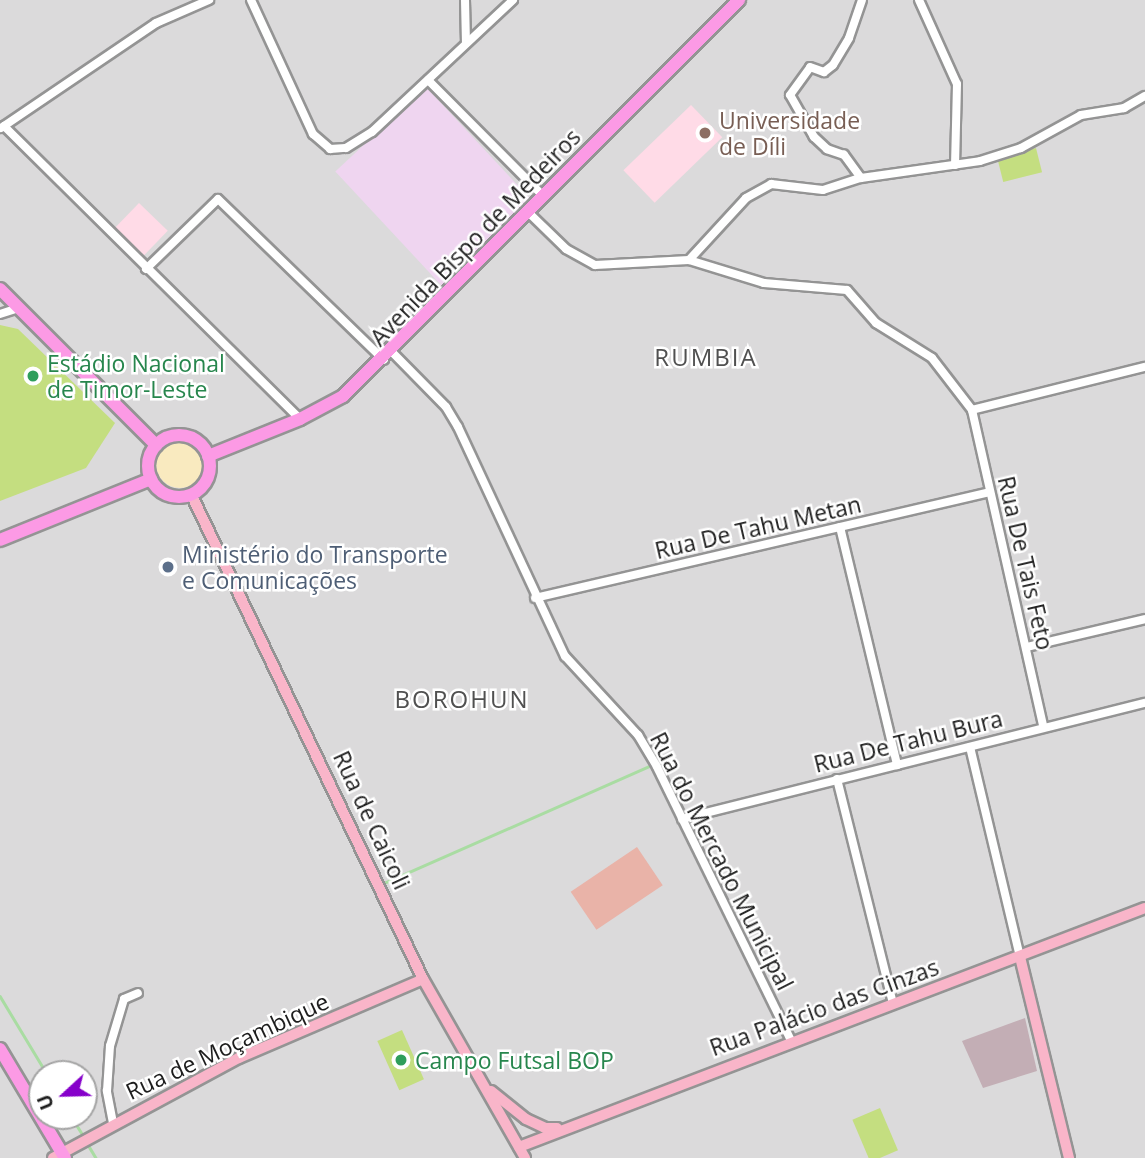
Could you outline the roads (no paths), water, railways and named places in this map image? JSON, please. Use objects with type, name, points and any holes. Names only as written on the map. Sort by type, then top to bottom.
[{"type":"main road","name":"Avenida Bispo de Medeiros","points":[[208,456],[300,419],[343,396],[388,356],[739,0]]},
{"type":"main road","points":[[0,289],[156,445]]},
{"type":"main road","points":[[181,435],[198,441],[208,456],[208,474],[191,494],[164,493],[151,479],[148,461],[156,445],[181,435]]},
{"type":"main road","points":[[0,540],[151,479]]},
{"type":"main road","points":[[0,1049],[60,1156]]},
{"type":"street","points":[[209,0],[156,23],[2,127],[300,419]]},
{"type":"street","points":[[251,0],[313,134],[330,149],[358,142],[513,0]]},
{"type":"street","points":[[466,0],[466,43]]},
{"type":"street","points":[[861,178],[844,155],[827,149],[814,137],[790,95],[810,66],[824,72],[833,65],[849,38],[862,0]]},
{"type":"street","points":[[919,0],[957,84],[955,166]]},
{"type":"street","points":[[428,80],[543,196]]},
{"type":"street","points":[[689,260],[746,198],[764,187],[778,182],[822,190],[861,178],[955,166],[1021,148],[1081,116],[1124,108],[1145,96]]},
{"type":"street","name":"Rua do Mercado Municipal","points":[[146,269],[218,199],[452,417],[535,598],[565,656],[638,735],[791,1040]]},
{"type":"street","points":[[528,212],[566,249],[595,265],[689,260],[764,283],[847,290],[876,323],[932,358],[972,410],[1145,367]]},
{"type":"street","points":[[0,314],[18,308]]},
{"type":"street","name":"Rua De Tais Feto","points":[[972,410],[1043,726]]},
{"type":"street","name":"Rua De Tahu Metan","points":[[535,598],[989,492]]},
{"type":"street","name":"Rua de Caicoli","points":[[191,494],[423,979],[525,1158]]},
{"type":"street","points":[[840,527],[897,765]]},
{"type":"street","points":[[1027,647],[1145,620]]},
{"type":"street","name":"Rua De Tahu Bura","points":[[682,819],[970,747],[1043,726],[1145,703]]},
{"type":"street","points":[[970,747],[1069,1158]]},
{"type":"street","points":[[836,779],[893,1004]]},
{"type":"street","name":"Rua Palácio das Cinzas","points":[[519,1147],[791,1040],[1020,957],[1145,908]]},
{"type":"street","name":"Rua de Moçambique","points":[[60,1156],[113,1123],[239,1058],[423,979]]},
{"type":"street","points":[[113,1123],[107,1091],[110,1046],[124,999],[138,993]]},
{"type":"street","points":[[483,1084],[545,1128],[565,1128]]},
{"type":"waterway","points":[[382,884],[652,765]]},
{"type":"waterway","points":[[0,996],[39,1060]]},
{"type":"waterway","points":[[80,1130],[84,1137]]},
{"type":"waterway","points":[[87,1143],[96,1158]]},
{"type":"place","name":"Universidade de Díli","points":[[705,133]]},
{"type":"place","name":"Estádio Nacional de Timor-Leste","points":[[33,376]]},
{"type":"place","name":"Ministério do Transporte e Comunicações","points":[[168,567]]},
{"type":"place","name":"Campo Futsal BOP","points":[[401,1060]]},
{"type":"district","name":"RUMBIA","points":[[706,357]]},
{"type":"district","name":"BOROHUN","points":[[462,699]]}]
